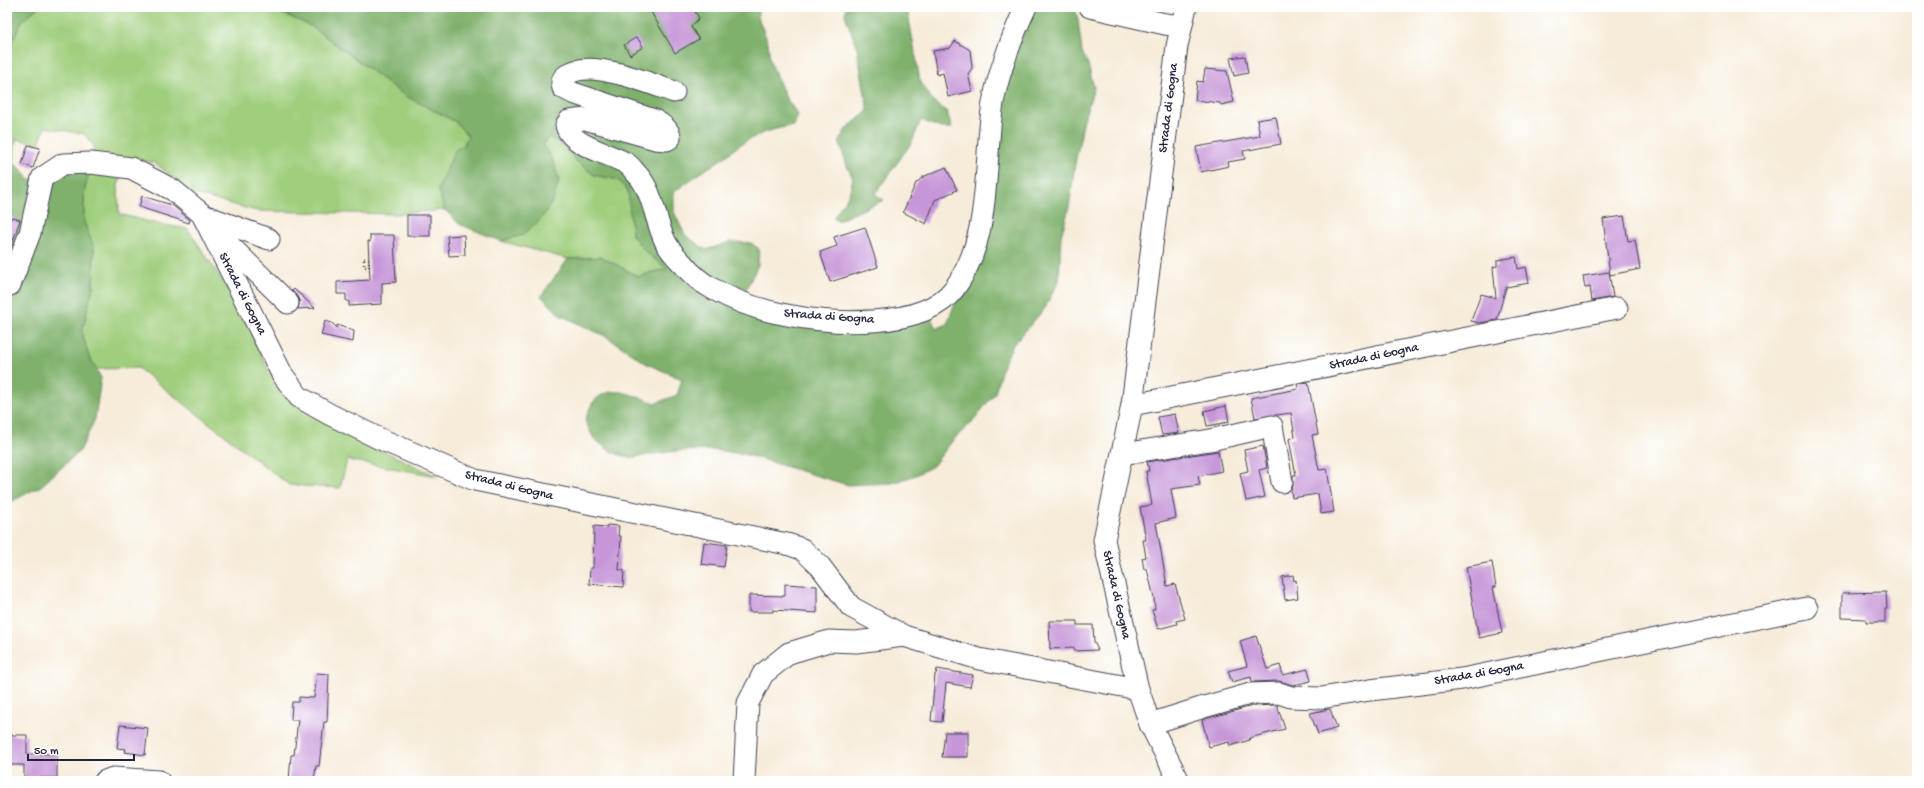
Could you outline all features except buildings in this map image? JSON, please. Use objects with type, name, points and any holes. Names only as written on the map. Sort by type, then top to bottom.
[{"type":"street","name":"Strada di Gogna","points":[[674,92],[650,83],[606,71],[589,69],[576,70],[562,78],[561,83],[563,88],[654,120],[664,126],[670,134],[670,138],[667,140],[655,139],[585,119],[569,121],[566,126],[576,140],[626,163],[644,180],[666,242],[683,264],[696,277],[713,289],[733,298],[787,315],[860,322],[886,320],[922,311],[945,298],[966,270],[973,253],[984,200],[992,94],[1018,23],[1026,7]]},
{"type":"street","name":"Strada di Gogna","points":[[1090,7],[1165,24],[1183,17]]},
{"type":"street","name":"Strada di Gogna","points":[[1179,781],[1150,724],[1138,689],[1104,540],[1132,405],[1177,46],[1183,17]]},
{"type":"street","name":"Strada di Gogna","points":[[10,285],[30,233],[42,178],[63,164],[92,163],[131,168],[173,190],[202,214],[216,232],[288,303]]},
{"type":"street","name":"Strada di Gogna","points":[[202,214],[269,238]]},
{"type":"street","name":"Strada di Gogna","points":[[202,214],[282,374],[298,397],[378,438],[475,480],[787,544],[802,549],[820,566],[851,608],[904,636],[979,659],[1138,689]]},
{"type":"street","name":"Strada di Gogna","points":[[1132,405],[1617,308]]},
{"type":"street","points":[[1122,454],[1210,440],[1272,426],[1282,482]]},
{"type":"street","name":"Strada di Gogna","points":[[1150,724],[1204,706],[1250,694],[1279,693],[1291,697],[1321,698],[1370,690],[1462,679],[1807,608]]},
{"type":"street","name":"Strada di Gogna","points":[[744,781],[748,703],[763,674],[790,653],[829,641],[856,642],[904,636]]},
{"type":"street","points":[[105,781],[113,778],[159,781]]},
{"type":"green space","points":[[7,7],[38,7],[22,21],[7,52]]},
{"type":"green space","points":[[38,7],[268,7],[311,26],[404,95],[456,122],[468,136],[464,145],[448,165],[445,176],[438,190],[445,210],[394,214],[257,211],[193,194],[155,163],[130,158],[118,185],[119,214],[158,224],[188,229],[234,298],[268,369],[291,398],[366,443],[437,476],[347,460],[340,488],[289,485],[138,368],[96,369],[88,354],[82,332],[93,287],[94,248],[84,222],[84,194],[94,146],[84,134],[45,127],[39,144],[16,139],[14,164],[7,167],[7,52],[22,21]]},
{"type":"green space","points":[[268,7],[757,7],[759,20],[768,42],[770,61],[786,98],[798,115],[794,126],[771,130],[750,139],[674,192],[674,212],[685,235],[706,250],[730,242],[751,243],[759,249],[758,265],[742,298],[822,317],[926,306],[936,329],[947,324],[958,295],[989,146],[1031,7],[1075,7],[1082,52],[1088,64],[1094,88],[1084,119],[1075,164],[1069,208],[1061,236],[1059,281],[1045,308],[1012,346],[1002,368],[995,393],[973,421],[953,440],[933,466],[916,475],[893,483],[848,485],[747,455],[716,450],[677,451],[628,458],[610,451],[594,439],[585,421],[594,401],[601,395],[609,392],[616,392],[632,395],[656,403],[677,395],[682,379],[647,364],[607,337],[560,315],[541,296],[568,259],[602,257],[639,277],[652,272],[667,269],[646,252],[632,235],[628,191],[618,180],[594,175],[574,159],[560,143],[549,137],[543,144],[554,163],[559,181],[553,200],[541,219],[523,235],[501,241],[459,224],[445,210],[438,190],[455,150],[464,145],[468,136],[456,122],[404,95],[311,26]]},
{"type":"green space","points":[[846,7],[907,7],[920,81],[933,101],[947,112],[952,128],[941,128],[921,120],[912,142],[875,194],[884,200],[837,221],[834,217],[849,194],[853,178],[847,166],[839,141],[846,129],[868,111],[857,48],[845,15]]},
{"type":"green space","points":[[549,137],[560,143],[574,159],[594,175],[618,180],[629,191],[632,235],[646,252],[667,269],[652,272],[639,277],[602,257],[568,259],[501,241],[523,235],[554,163],[543,144]]},
{"type":"green space","points":[[91,163],[84,194],[84,222],[94,248],[93,287],[82,332],[88,354],[101,378],[95,419],[80,451],[41,486],[7,504],[7,167],[14,164],[21,169],[29,180],[42,178]]}]
